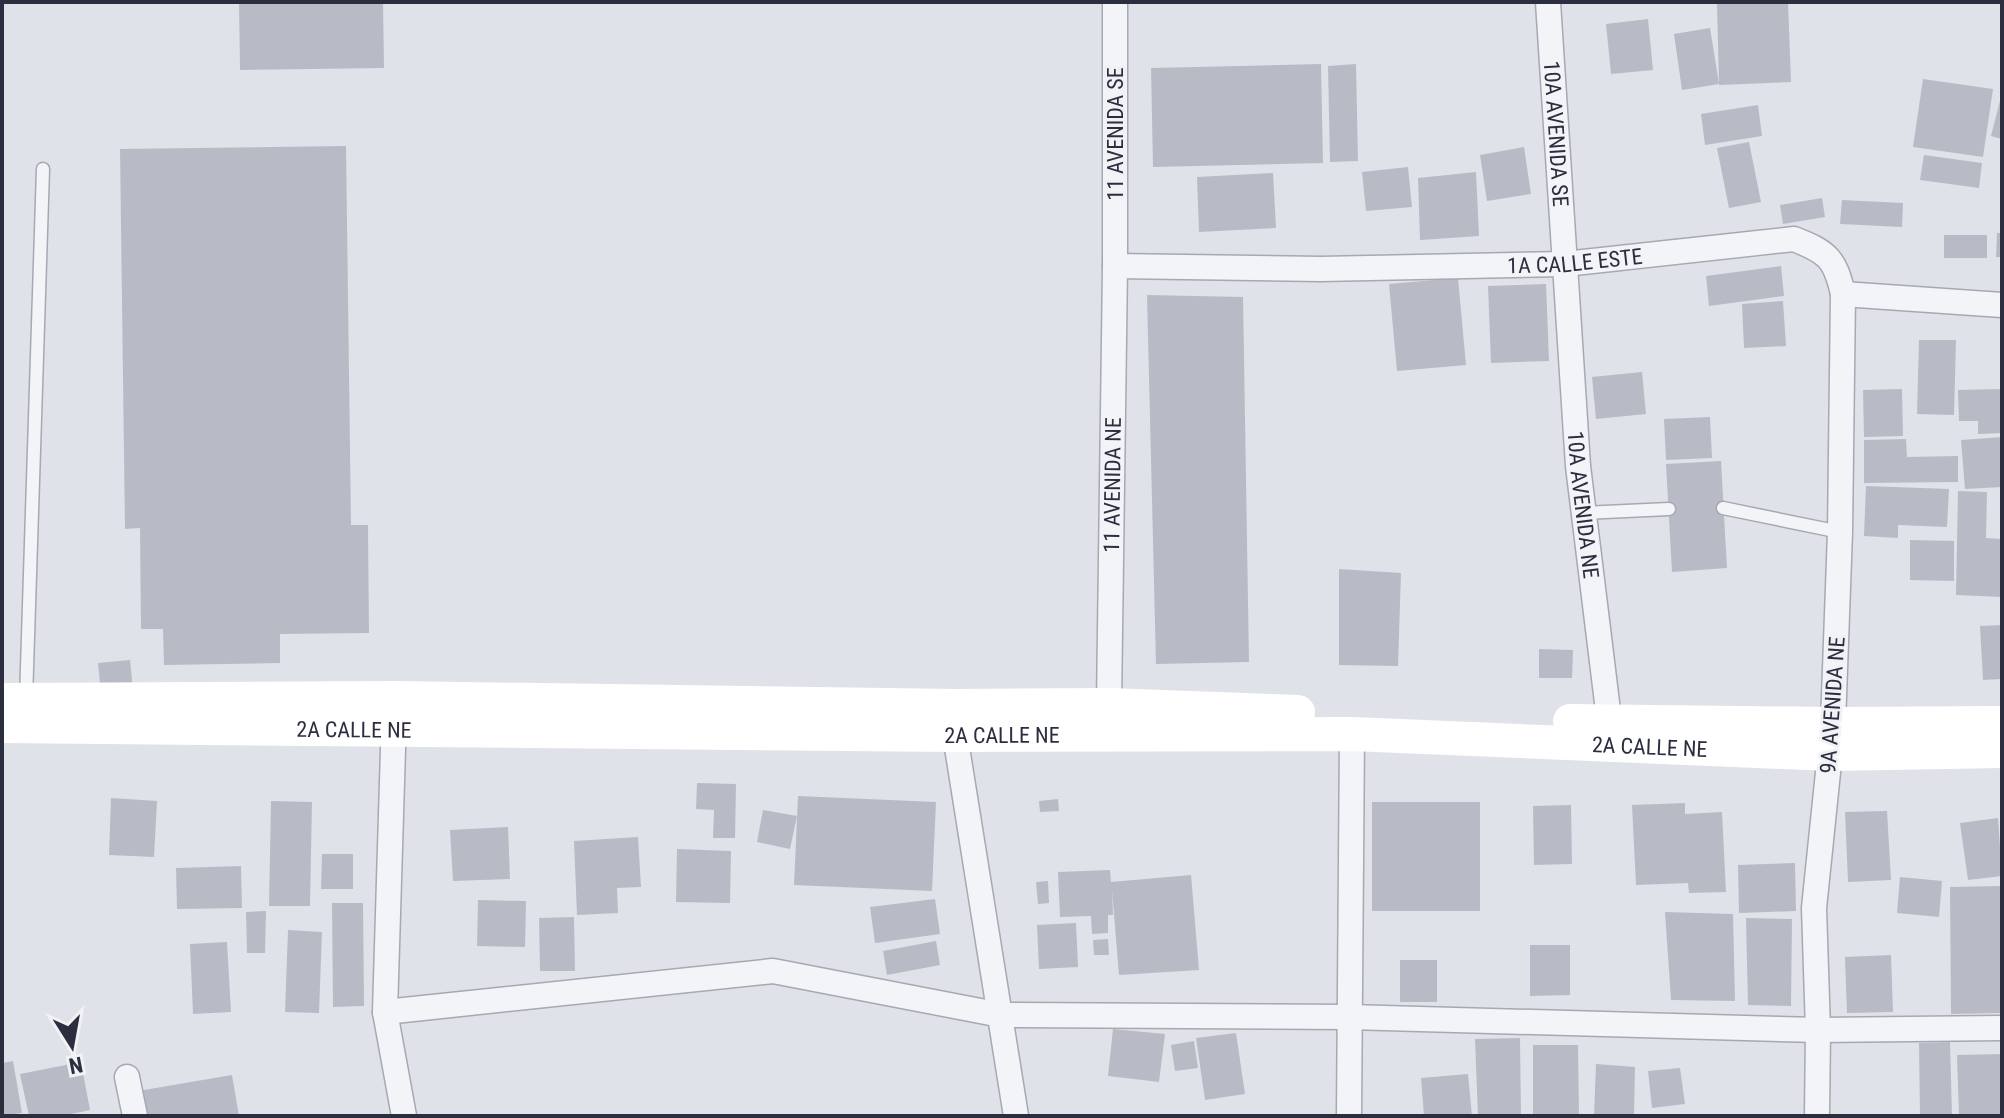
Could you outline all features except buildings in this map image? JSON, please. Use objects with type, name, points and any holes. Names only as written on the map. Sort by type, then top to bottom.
[{"type":"main road","name":"2A CALLE NE","points":[[14,713],[394,714],[1109,705],[1611,734]]},
{"type":"main road","name":"2A CALLE NE","points":[[394,714],[955,735],[1611,734],[1832,739],[2002,751]]},
{"type":"main road","name":"2A CALLE NE","points":[[1832,739],[2002,723]]},
{"type":"street","name":"11 AVENIDA SE","points":[[1115,2],[1115,266]]},
{"type":"street","name":"10A AVENIDA SE","points":[[1548,2],[1565,264]]},
{"type":"street","name":"1A CALLE ESTE","points":[[1115,266],[1321,269],[1565,264],[1794,239],[1822,250],[1837,269],[1843,294]]},
{"type":"street","name":"10A AVENIDA NE","points":[[1565,264],[1578,466],[1611,734]]},
{"type":"street","name":"11 AVENIDA NE","points":[[1109,705],[1115,266]]},
{"type":"street","points":[[1843,294],[2002,305]]},
{"type":"street","name":"9A AVENIDA NE","points":[[1817,1116],[1814,908],[1832,739],[1840,532],[1843,294]]},
{"type":"street","points":[[394,714],[385,1012],[404,1116]]},
{"type":"street","points":[[1349,1116],[1352,734]]},
{"type":"street","points":[[955,735],[1016,1116]]},
{"type":"street","points":[[385,1012],[773,971],[1001,1015],[1349,1017],[1818,1030],[2002,1028]]},
{"type":"street","points":[[127,1077],[135,1116]]},
{"type":"lane","points":[[14,713],[43,169]]},
{"type":"lane","points":[[1723,508],[1840,532]]},
{"type":"lane","points":[[1583,513],[1669,509]]}]
